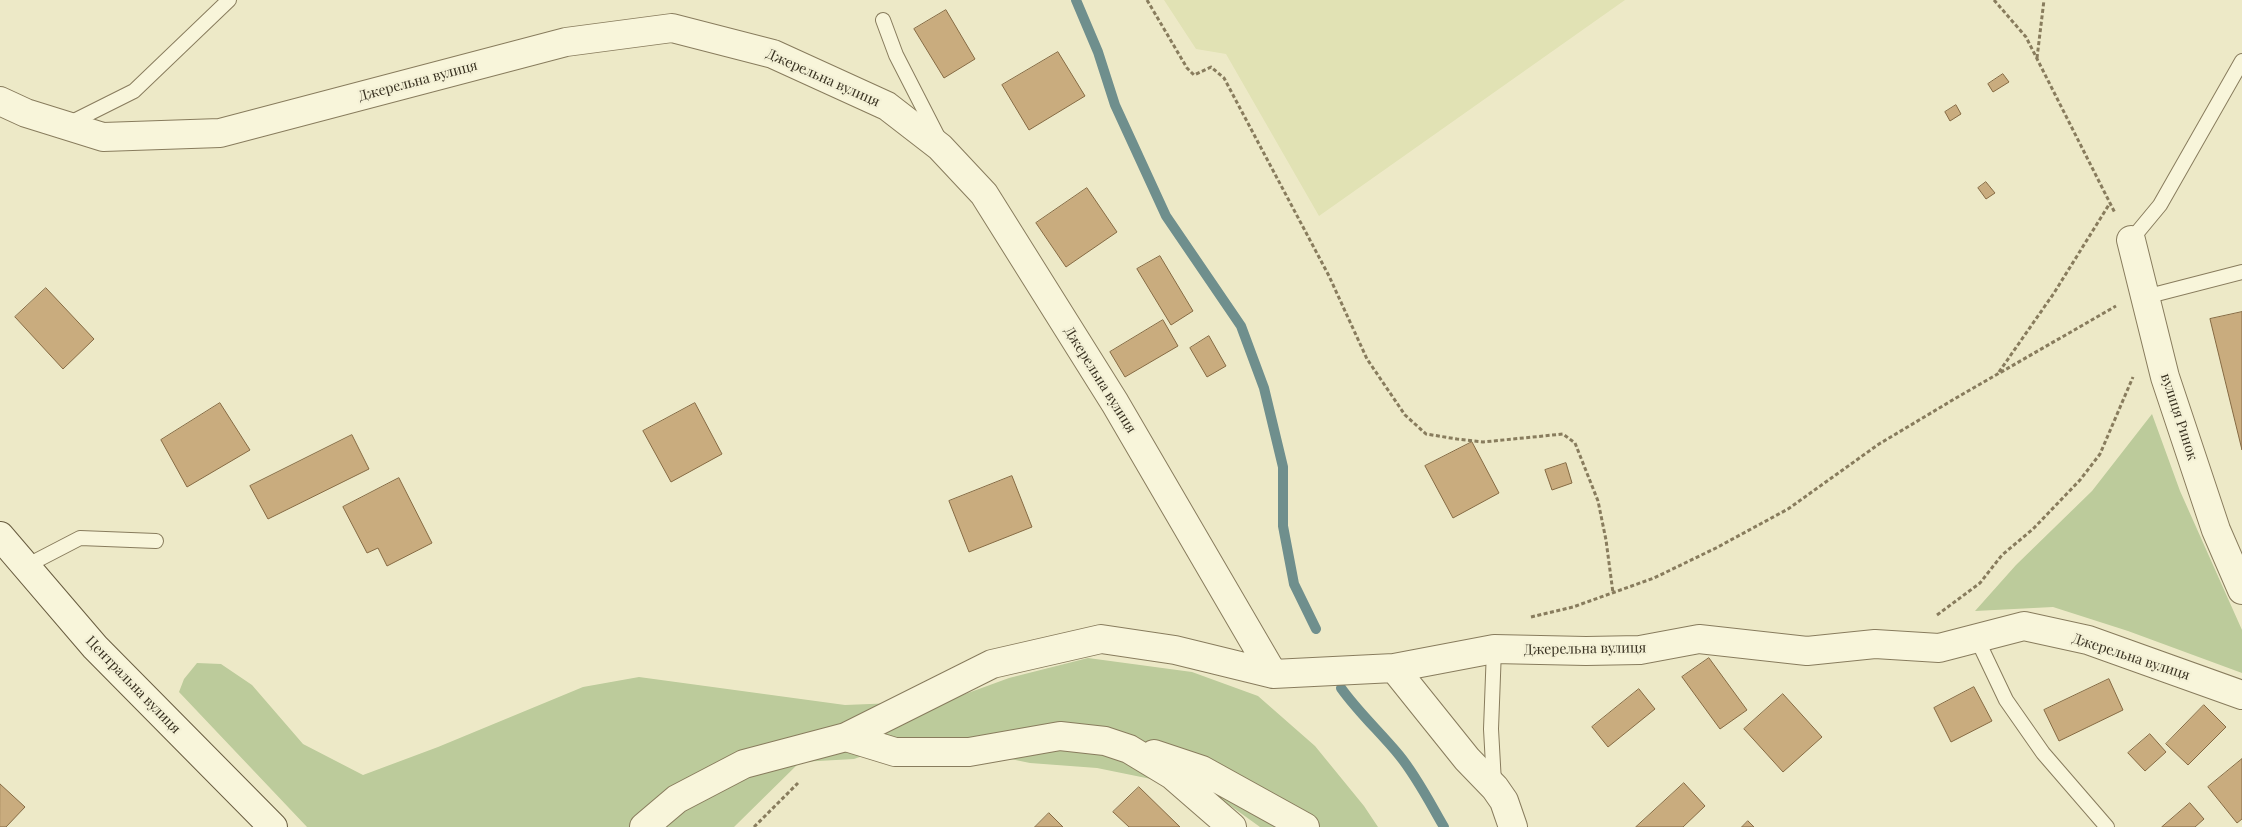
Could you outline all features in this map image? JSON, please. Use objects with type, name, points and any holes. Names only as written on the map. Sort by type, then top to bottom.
[{"type":"street","name":"Джерельна вулиця","points":[[0,101],[26,113],[103,136],[220,133],[566,42],[672,28],[773,54],[888,106],[944,152],[984,194],[1115,403],[1273,674]]},
{"type":"street","name":"вулиця Ринок","points":[[2130,240],[2165,378],[2216,530],[2242,590]]},
{"type":"street","name":"Центральна вулиця","points":[[0,536],[95,647],[273,827]]},
{"type":"street","name":"Джерельна вулиця","points":[[644,827],[677,799],[744,764],[846,736],[992,664],[1101,639],[1175,650],[1273,674],[1394,668],[1494,649],[1640,650],[1699,639],[1807,651],[1875,644],[1939,648],[2024,626],[2078,638],[2148,660],[2242,695]]},
{"type":"street","points":[[1394,668],[1467,759],[1495,788],[1504,801],[1513,827]]},
{"type":"street","points":[[846,736],[895,752],[969,752],[1060,736],[1105,741],[1129,749],[1164,756],[1202,770],[1304,827]]},
{"type":"street","points":[[1129,749],[1172,775],[1232,827]]},
{"type":"lane","points":[[66,125],[134,91],[229,0]]},
{"type":"lane","points":[[883,20],[896,55],[925,109],[944,152]]},
{"type":"lane","points":[[2130,240],[2160,205],[2242,61]]},
{"type":"lane","points":[[2145,297],[2242,272]]},
{"type":"lane","points":[[26,566],[80,538],[156,541]]},
{"type":"lane","points":[[1978,639],[2006,700],[2043,753],[2107,827]]},
{"type":"lane","points":[[1494,649],[1491,729],[1495,788]]},
{"type":"path","points":[[1147,0],[1187,68],[1194,74],[1211,67],[1224,78],[1329,276],[1367,359],[1404,415],[1426,434],[1483,442],[1562,434],[1575,443],[1598,501],[1614,593]]},
{"type":"path","points":[[1994,0],[2026,37],[2130,240]]},
{"type":"path","points":[[2037,58],[2044,0]]},
{"type":"path","points":[[1998,374],[2054,293],[2110,203]]},
{"type":"path","points":[[1526,618],[1573,607],[1654,578],[1788,509],[1879,444],[2100,314],[2125,302],[2145,297]]},
{"type":"path","points":[[1936,616],[1980,582],[2002,555],[2032,529],[2080,480],[2100,454],[2135,374]]},
{"type":"green space","points":[[1164,0],[1625,0],[1319,216],[1226,54],[1196,49]]},
{"type":"green space","points":[[2152,414],[2180,491],[2242,630],[2242,673],[2128,631],[2053,607],[1975,611],[2016,565],[2092,491]]},
{"type":"green space","points":[[1088,658],[1192,672],[1258,696],[1315,746],[1364,806],[1378,827],[1260,827],[1210,791],[1097,768],[1030,763],[952,747],[885,748],[854,759],[800,762],[734,827],[307,827],[179,692],[184,679],[197,663],[221,664],[252,685],[303,744],[363,775],[438,747],[583,687],[639,677],[845,705],[946,701],[1009,678]]},
{"type":"building","points":[[946,10],[975,59],[944,78],[914,29]]},
{"type":"building","points":[[1058,52],[1085,96],[1029,130],[1002,85]]},
{"type":"building","points":[[2003,74],[2009,82],[1993,92],[1988,84]]},
{"type":"building","points":[[1956,105],[1961,114],[1950,121],[1945,112]]},
{"type":"building","points":[[1986,182],[1995,193],[1986,199],[1978,188]]},
{"type":"building","points":[[1087,188],[1117,232],[1066,267],[1036,223]]},
{"type":"building","points":[[1160,256],[1193,311],[1171,325],[1137,269]]},
{"type":"building","points":[[46,288],[94,339],[63,369],[15,317]]},
{"type":"building","points":[[2242,312],[2242,450],[2210,319]]},
{"type":"building","points":[[1163,320],[1178,346],[1125,377],[1110,352]]},
{"type":"building","points":[[1209,336],[1226,366],[1207,377],[1190,348]]},
{"type":"building","points":[[220,403],[250,450],[187,487],[161,440]]},
{"type":"building","points":[[695,403],[722,454],[671,482],[643,431]]},
{"type":"building","points":[[352,435],[369,469],[268,519],[250,486]]},
{"type":"building","points":[[1472,442],[1499,493],[1453,518],[1425,466]]},
{"type":"building","points":[[1566,463],[1572,483],[1552,490],[1545,470]]},
{"type":"building","points":[[1012,476],[1032,527],[969,552],[949,501]]},
{"type":"building","points":[[399,478],[432,543],[387,566],[378,548],[367,553],[343,507]]},
{"type":"building","points":[[1709,658],[1747,710],[1720,729],[1682,677]]},
{"type":"building","points":[[2109,679],[2123,710],[2059,741],[2044,710]]},
{"type":"building","points":[[1974,687],[1992,721],[1951,742],[1934,708]]},
{"type":"building","points":[[1639,689],[1655,709],[1608,747],[1592,727]]},
{"type":"building","points":[[1783,694],[1822,737],[1783,772],[1744,729]]},
{"type":"building","points":[[2204,705],[2226,727],[2188,765],[2166,744]]},
{"type":"building","points":[[2150,734],[2166,752],[2145,771],[2128,753]]},
{"type":"building","points":[[2242,759],[2242,819],[2237,823],[2208,787]]},
{"type":"building","points":[[1684,783],[1705,806],[1683,827],[1636,827]]},
{"type":"building","points":[[0,784],[25,807],[6,827],[0,827]]},
{"type":"building","points":[[1139,787],[1180,827],[1129,827],[1113,812]]},
{"type":"building","points":[[2190,803],[2204,819],[2195,827],[2162,827]]},
{"type":"building","points":[[1049,813],[1063,827],[1035,827]]},
{"type":"building","points":[[1748,821],[1754,827],[1742,827]]},
{"type":"waterway","points":[[1076,0],[1098,52],[1115,105],[1166,216],[1241,326],[1264,388],[1283,467],[1283,526],[1294,584],[1316,629]]},
{"type":"waterway","points":[[1341,688],[1406,763],[1444,827]]}]
